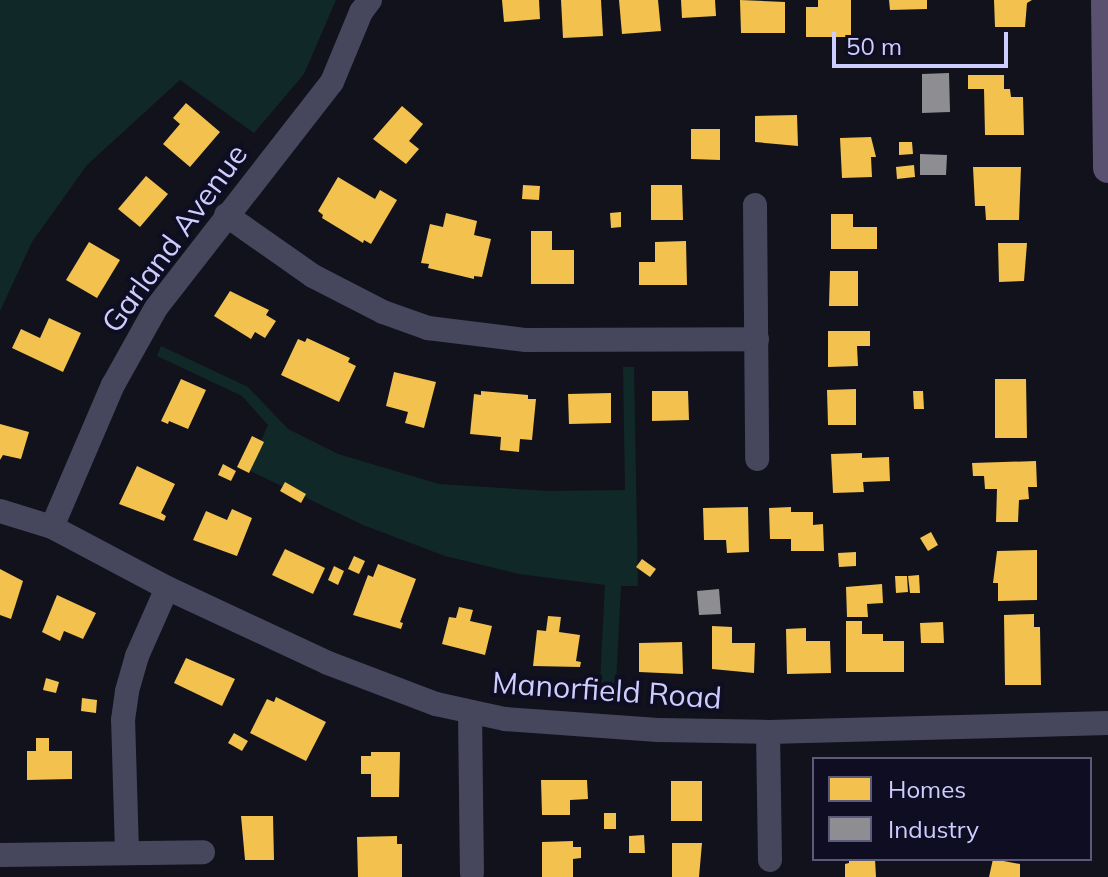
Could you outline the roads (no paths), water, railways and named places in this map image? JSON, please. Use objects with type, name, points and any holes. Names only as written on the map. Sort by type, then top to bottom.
[{"type":"main road","points":[[1106,0],[1108,168]]},
{"type":"street","name":"Garland Avenue","points":[[52,527],[134,343],[156,308],[226,215],[332,82],[361,12],[370,0]]},
{"type":"street","points":[[755,205],[757,459]]},
{"type":"street","points":[[226,215],[313,276],[383,312],[428,328],[526,340],[757,339]]},
{"type":"street","name":"Manorfield Road","points":[[0,511],[52,527],[167,588],[356,674],[470,712],[577,726],[768,732],[1108,723]]},
{"type":"street","points":[[127,852],[123,720],[127,691],[137,656],[167,588]]},
{"type":"street","points":[[470,712],[472,873]]},
{"type":"street","points":[[768,732],[770,860]]},
{"type":"street","points":[[0,855],[203,852]]}]
